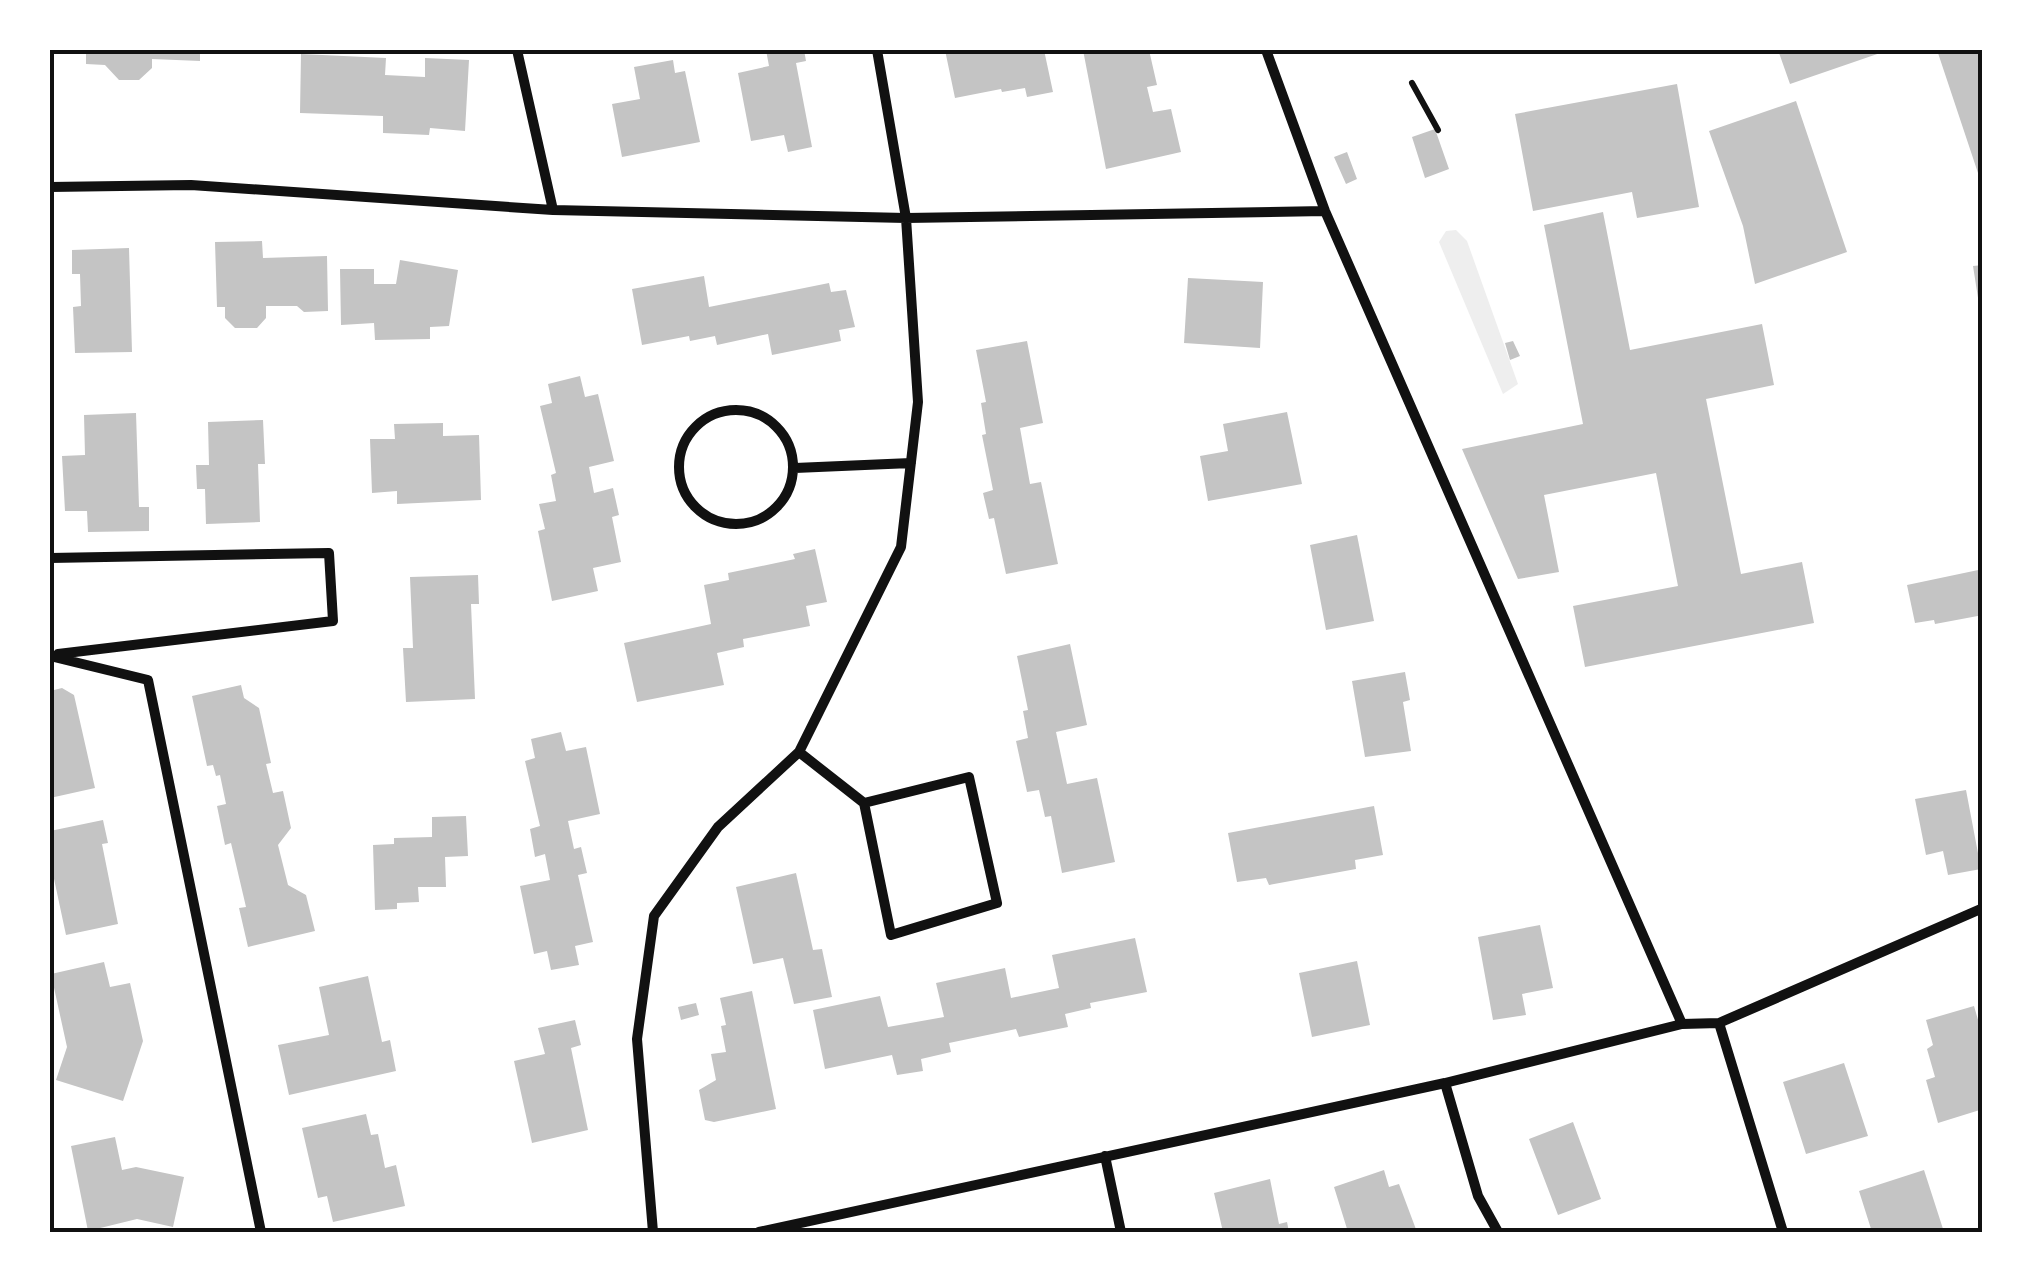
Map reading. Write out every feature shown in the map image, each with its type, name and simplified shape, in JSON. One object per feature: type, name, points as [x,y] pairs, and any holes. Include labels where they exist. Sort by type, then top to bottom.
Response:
[{"type":"street","points":[[517,50],[553,210]]},
{"type":"street","points":[[652,1232],[637,1039],[654,916],[718,827],[799,752],[901,546],[918,402],[906,218],[877,50]]},
{"type":"street","points":[[1266,50],[1325,211],[1682,1024]]},
{"type":"street","points":[[50,186],[191,186],[553,210],[906,218],[1325,211]]},
{"type":"street","points":[[729,409],[749,410],[768,418],[792,448],[795,468],[791,486],[769,515],[734,524],[716,521],[700,512],[680,482],[678,463],[683,444],[702,422],[729,409]]},
{"type":"street","points":[[795,468],[911,463]]},
{"type":"street","points":[[50,558],[329,553],[334,621],[50,656]]},
{"type":"street","points":[[50,656],[148,680],[261,1232]]},
{"type":"street","points":[[799,752],[864,803],[891,935],[997,904],[970,776],[864,803]]},
{"type":"street","points":[[759,1232],[1445,1082],[1682,1024],[1719,1023],[1983,908]]},
{"type":"street","points":[[1719,1023],[1783,1232]]},
{"type":"street","points":[[1445,1082],[1478,1196],[1498,1232]]},
{"type":"street","points":[[1105,1156],[1121,1232]]},
{"type":"path","points":[[1412,83],[1438,130]]},
{"type":"shaded area","points":[[1456,230],[1467,241],[1518,384],[1503,394],[1439,242],[1446,231]]},
{"type":"building","points":[[86,50],[200,50],[200,61],[152,59],[152,68],[139,80],[119,80],[105,65],[86,64]]},
{"type":"building","points":[[766,50],[804,50],[806,61],[796,63],[812,147],[788,152],[784,135],[751,141],[738,73],[769,66]]},
{"type":"building","points":[[945,50],[1044,50],[1053,92],[1027,97],[1025,88],[1002,92],[1001,89],[955,98]]},
{"type":"building","points":[[1083,50],[1149,50],[1157,85],[1147,87],[1153,112],[1171,109],[1181,152],[1106,169]]},
{"type":"building","points":[[1778,50],[1885,50],[1886,51],[1790,84]]},
{"type":"building","points":[[1937,50],[1983,50],[1983,185],[1982,185]]},
{"type":"building","points":[[301,54],[386,58],[385,75],[425,77],[425,58],[469,60],[465,131],[430,128],[429,135],[383,133],[383,116],[300,113]]},
{"type":"building","points":[[673,60],[675,73],[685,71],[700,142],[622,157],[612,104],[640,99],[634,67]]},
{"type":"building","points":[[1677,84],[1699,207],[1637,218],[1632,192],[1533,211],[1515,114]]},
{"type":"building","points":[[1796,101],[1847,252],[1755,284],[1743,226],[1709,131]]},
{"type":"building","points":[[1435,129],[1449,169],[1425,178],[1412,137]]},
{"type":"building","points":[[1347,152],[1357,179],[1346,184],[1334,157]]},
{"type":"building","points":[[1603,212],[1630,350],[1762,324],[1774,385],[1706,399],[1741,574],[1802,562],[1814,623],[1585,667],[1573,606],[1678,586],[1656,473],[1544,495],[1559,572],[1518,579],[1462,449],[1583,424],[1544,225]]},
{"type":"building","points":[[262,241],[263,258],[327,256],[328,311],[266,306],[266,318],[257,328],[235,328],[225,318],[225,307],[217,307],[215,242]]},
{"type":"building","points":[[129,248],[132,352],[75,353],[73,307],[81,306],[80,274],[72,274],[72,250]]},
{"type":"building","points":[[400,260],[458,270],[449,326],[430,327],[430,339],[375,340],[374,323],[341,325],[340,269],[374,269],[374,284],[396,284]]},
{"type":"building","points":[[1983,265],[1983,317],[1981,317],[1973,266]]},
{"type":"building","points":[[704,276],[709,307],[829,283],[831,292],[846,290],[855,327],[839,330],[841,341],[772,355],[768,334],[717,345],[715,336],[690,341],[689,336],[642,345],[632,289]]},
{"type":"building","points":[[1188,278],[1263,282],[1260,348],[1184,343]]},
{"type":"building","points":[[1027,341],[1043,423],[1020,428],[1030,484],[1041,482],[1058,564],[1006,574],[994,518],[989,519],[983,493],[993,490],[982,435],[986,434],[981,403],[986,402],[976,350]]},
{"type":"building","points":[[1513,341],[1520,356],[1510,360],[1505,343]]},
{"type":"building","points":[[580,376],[585,397],[598,394],[614,461],[589,467],[594,493],[613,488],[619,515],[612,517],[621,562],[593,568],[598,591],[552,601],[538,531],[545,529],[539,504],[556,501],[551,475],[556,473],[540,406],[552,403],[548,384]]},
{"type":"building","points":[[1287,412],[1302,484],[1208,501],[1200,456],[1228,451],[1223,424]]},
{"type":"building","points":[[136,413],[139,507],[149,507],[149,531],[88,532],[87,511],[65,511],[62,456],[85,455],[84,415]]},
{"type":"building","points":[[263,420],[265,464],[258,464],[260,522],[206,524],[205,489],[197,489],[196,465],[209,465],[208,422]]},
{"type":"building","points":[[443,423],[443,436],[479,435],[481,500],[397,504],[397,491],[372,493],[370,439],[395,439],[394,424]]},
{"type":"building","points":[[1357,535],[1374,621],[1326,630],[1310,545]]},
{"type":"building","points":[[815,549],[827,602],[806,606],[810,626],[743,639],[744,647],[717,653],[724,685],[637,702],[624,643],[711,624],[704,585],[729,580],[728,573],[795,559],[793,554]]},
{"type":"building","points":[[1983,569],[1983,615],[1935,624],[1934,620],[1915,623],[1907,585]]},
{"type":"building","points":[[478,575],[479,604],[471,604],[475,699],[406,702],[403,648],[413,648],[410,577]]},
{"type":"building","points":[[1070,644],[1087,725],[1056,732],[1067,784],[1097,778],[1115,862],[1062,873],[1051,816],[1045,817],[1039,790],[1027,792],[1016,741],[1028,738],[1023,711],[1028,710],[1017,656]]},
{"type":"building","points":[[1405,672],[1410,700],[1403,702],[1411,751],[1365,757],[1352,681]]},
{"type":"building","points":[[241,685],[244,698],[259,708],[273,793],[283,791],[291,828],[278,845],[288,885],[306,895],[315,931],[248,947],[239,908],[246,907],[231,843],[225,845],[217,806],[226,804],[220,775],[216,776],[213,765],[207,766],[192,696]]},
{"type":"building","points":[[62,688],[74,695],[95,788],[50,798],[50,691]]},
{"type":"building","points":[[561,732],[566,751],[586,747],[600,814],[568,821],[574,849],[581,847],[587,873],[578,875],[593,942],[575,946],[579,965],[551,970],[547,951],[534,954],[520,886],[550,880],[545,854],[535,857],[530,829],[540,826],[525,761],[535,758],[531,739]]},
{"type":"building","points":[[1966,790],[1981,869],[1948,875],[1943,851],[1926,855],[1915,799]]},
{"type":"building","points":[[1374,806],[1383,855],[1355,860],[1356,869],[1269,885],[1266,878],[1237,882],[1228,833]]},
{"type":"building","points":[[466,816],[468,856],[445,857],[446,887],[418,887],[419,902],[375,910],[373,845],[394,844],[394,838],[432,837],[432,817]]},
{"type":"building","points":[[103,820],[108,843],[102,844],[118,924],[66,935],[50,860],[50,831]]},
{"type":"building","points":[[796,873],[813,950],[822,949],[832,997],[794,1004],[783,958],[753,964],[736,887]]},
{"type":"building","points":[[1540,925],[1553,988],[1522,994],[1526,1015],[1493,1020],[1478,937]]},
{"type":"building","points":[[1135,938],[1147,992],[1090,1003],[1091,1008],[1065,1014],[1068,1027],[1019,1037],[1016,1029],[949,1043],[951,1052],[921,1059],[923,1071],[897,1075],[892,1055],[825,1069],[813,1010],[880,996],[888,1027],[944,1017],[936,983],[1005,968],[1011,998],[1059,988],[1052,955]]},
{"type":"building","points":[[1357,961],[1370,1025],[1312,1037],[1299,973]]},
{"type":"building","points":[[104,962],[110,987],[130,983],[143,1041],[123,1101],[56,1080],[67,1047],[51,974]]},
{"type":"building","points":[[368,976],[382,1042],[390,1040],[396,1071],[289,1095],[278,1045],[329,1035],[319,987]]},
{"type":"building","points":[[752,991],[776,1109],[714,1122],[705,1120],[699,1090],[716,1080],[711,1054],[726,1052],[720,998]]},
{"type":"building","points":[[696,1003],[699,1015],[681,1020],[678,1007]]},
{"type":"building","points":[[1974,1006],[1983,1037],[1983,1109],[1938,1123],[1926,1080],[1935,1077],[1927,1049],[1933,1045],[1926,1020]]},
{"type":"building","points":[[575,1020],[581,1045],[571,1048],[588,1130],[532,1143],[514,1061],[545,1054],[538,1028]]},
{"type":"building","points":[[1844,1063],[1868,1136],[1806,1154],[1783,1082]]},
{"type":"building","points":[[366,1114],[371,1135],[378,1134],[385,1168],[396,1165],[405,1206],[333,1222],[327,1196],[318,1198],[302,1128]]},
{"type":"building","points":[[1573,1122],[1601,1199],[1558,1215],[1529,1139]]},
{"type":"building","points":[[115,1137],[122,1170],[136,1167],[184,1177],[173,1227],[137,1219],[88,1231],[71,1146]]},
{"type":"building","points":[[1384,1170],[1389,1187],[1399,1184],[1417,1232],[1348,1232],[1334,1187]]},
{"type":"building","points":[[1924,1170],[1944,1232],[1872,1232],[1859,1191]]},
{"type":"building","points":[[1270,1179],[1279,1224],[1287,1222],[1289,1232],[1223,1232],[1214,1193]]}]
